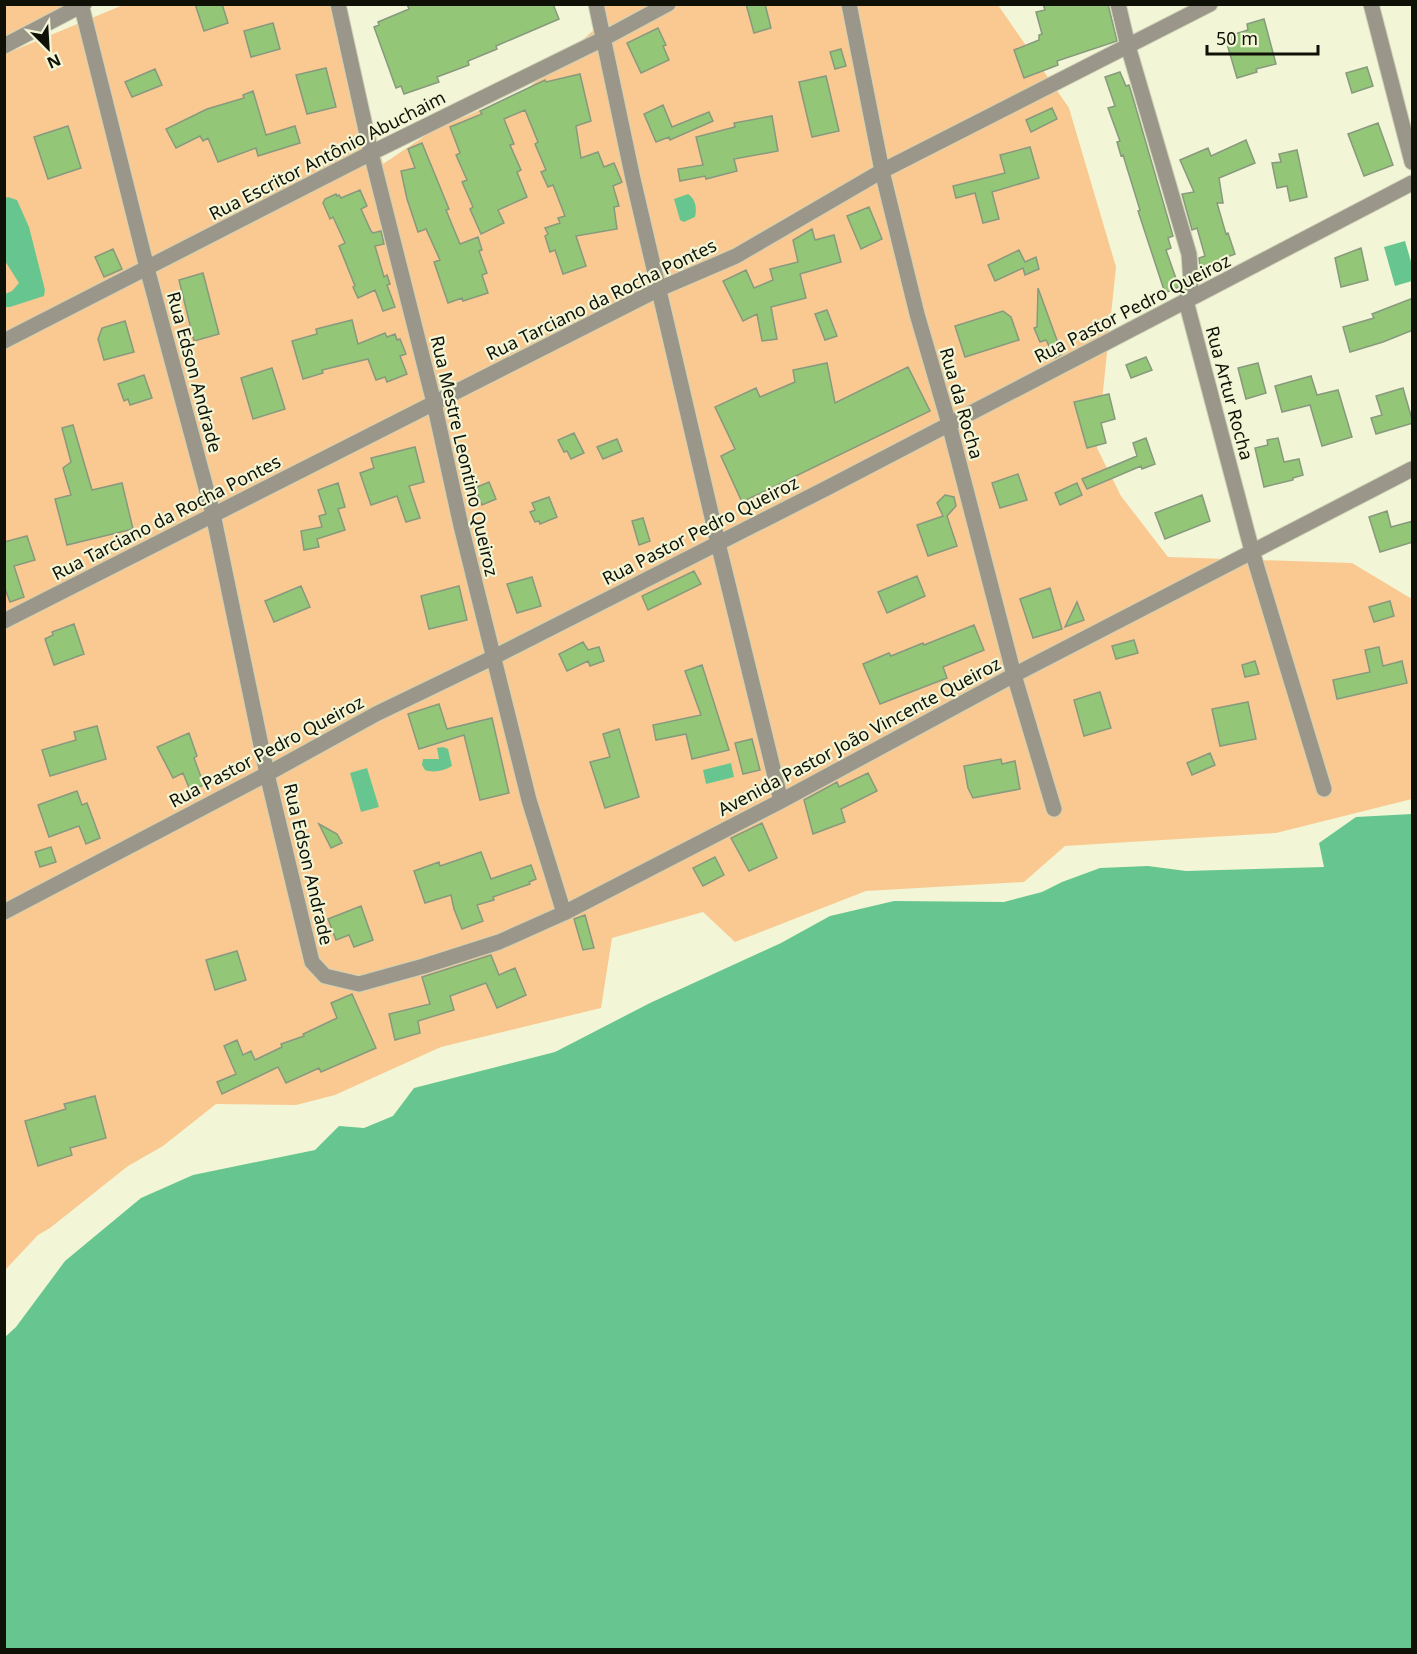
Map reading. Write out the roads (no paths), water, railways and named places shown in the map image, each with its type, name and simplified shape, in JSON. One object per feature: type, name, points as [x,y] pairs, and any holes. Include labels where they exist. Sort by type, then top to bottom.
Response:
[{"type":"street","name":"Rua Mestre Leontino Queiroz","points":[[338,4],[371,153],[434,403],[461,526],[529,800],[564,913]]},
{"type":"street","points":[[596,4],[659,289],[781,801]]},
{"type":"street","name":"Rua Escritor Antônio Abuchaim","points":[[4,341],[668,4]]},
{"type":"street","name":"Rua da Rocha","points":[[849,4],[882,171],[917,314],[949,424],[1014,675],[1054,809]]},
{"type":"street","name":"Rua Artur Rocha","points":[[1118,4],[1128,46],[1189,254],[1191,282],[1186,301],[1252,551],[1324,789]]},
{"type":"street","name":"Rua Tarciano da Rocha Pontes","points":[[4,621],[659,289],[736,255],[882,171],[1210,4]]},
{"type":"street","points":[[1371,4],[1413,162]]},
{"type":"street","points":[[4,46],[82,5]]},
{"type":"street","name":"Rua Edson Andrade","points":[[82,5],[147,268],[213,514],[267,774],[312,962]]},
{"type":"street","name":"Rua Pastor Pedro Queiroz","points":[[4,912],[376,714],[718,543],[1413,183]]},
{"type":"street","name":"Avenida Pastor João Vincente Queiroz","points":[[312,962],[325,976],[359,984],[499,942],[564,913],[781,801],[1014,675],[1413,469]]}]
